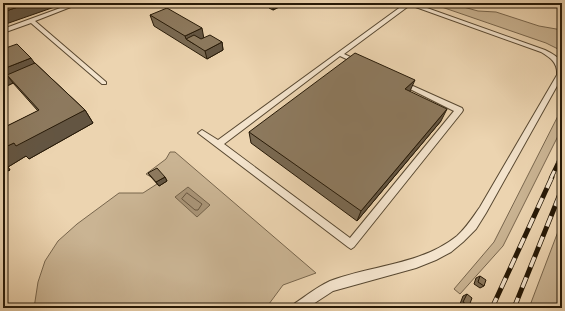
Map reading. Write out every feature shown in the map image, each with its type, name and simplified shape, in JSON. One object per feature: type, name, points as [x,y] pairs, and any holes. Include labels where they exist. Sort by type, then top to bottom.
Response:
[{"type":"lane","points":[[3,31],[78,3]]},
{"type":"lane","points":[[218,144],[409,3],[543,51],[554,57],[559,63],[561,69],[560,75],[483,210],[472,227],[460,240],[442,252],[423,260],[331,286],[312,297],[298,308]]},
{"type":"lane","points":[[31,20],[104,83]]},
{"type":"lane","points":[[340,54],[361,64]]},
{"type":"lane","points":[[202,134],[218,144],[350,244],[459,110],[396,81]]},
{"type":"shaded area","points":[[430,3],[449,3],[478,11],[496,12],[539,26],[562,30],[562,51],[546,43]]},
{"type":"shaded area","points":[[562,108],[562,128],[503,246],[460,294],[454,289],[494,242]]},
{"type":"shaded area","points":[[170,152],[175,152],[316,273],[283,285],[266,308],[34,308],[38,282],[45,261],[58,241],[77,224],[119,193],[143,193],[157,184],[159,186],[166,181],[159,172],[151,177],[146,174],[166,159]]},
{"type":"shaded area","points":[[562,221],[562,308],[529,308]]},
{"type":"water","points":[[188,187],[210,205],[197,217],[175,197]]},
{"type":"building","points":[[3,3],[30,3],[3,12]]},
{"type":"building","points":[[279,3],[273,6],[269,4]]},
{"type":"building","points":[[167,8],[202,28],[185,36],[150,15]]},
{"type":"building","points":[[194,35],[201,39],[210,35],[222,42],[205,51],[186,39]]},
{"type":"building","points":[[17,44],[31,58],[3,69],[3,49]]},
{"type":"building","points":[[355,53],[415,80],[405,89],[447,109],[361,211],[249,132]]},
{"type":"building","points":[[35,63],[85,110],[16,146],[14,143],[3,148],[3,128],[39,110],[7,75]]},
{"type":"building","points":[[157,168],[165,177],[156,182],[148,173]]},
{"type":"building","points":[[480,276],[486,280],[484,286],[478,282]]},
{"type":"building","points":[[467,294],[472,298],[469,306],[463,302]]},
{"type":"railway","points":[[551,178],[562,155]]},
{"type":"railway","points":[[492,308],[552,177]]},
{"type":"railway","points":[[514,308],[562,189]]}]
